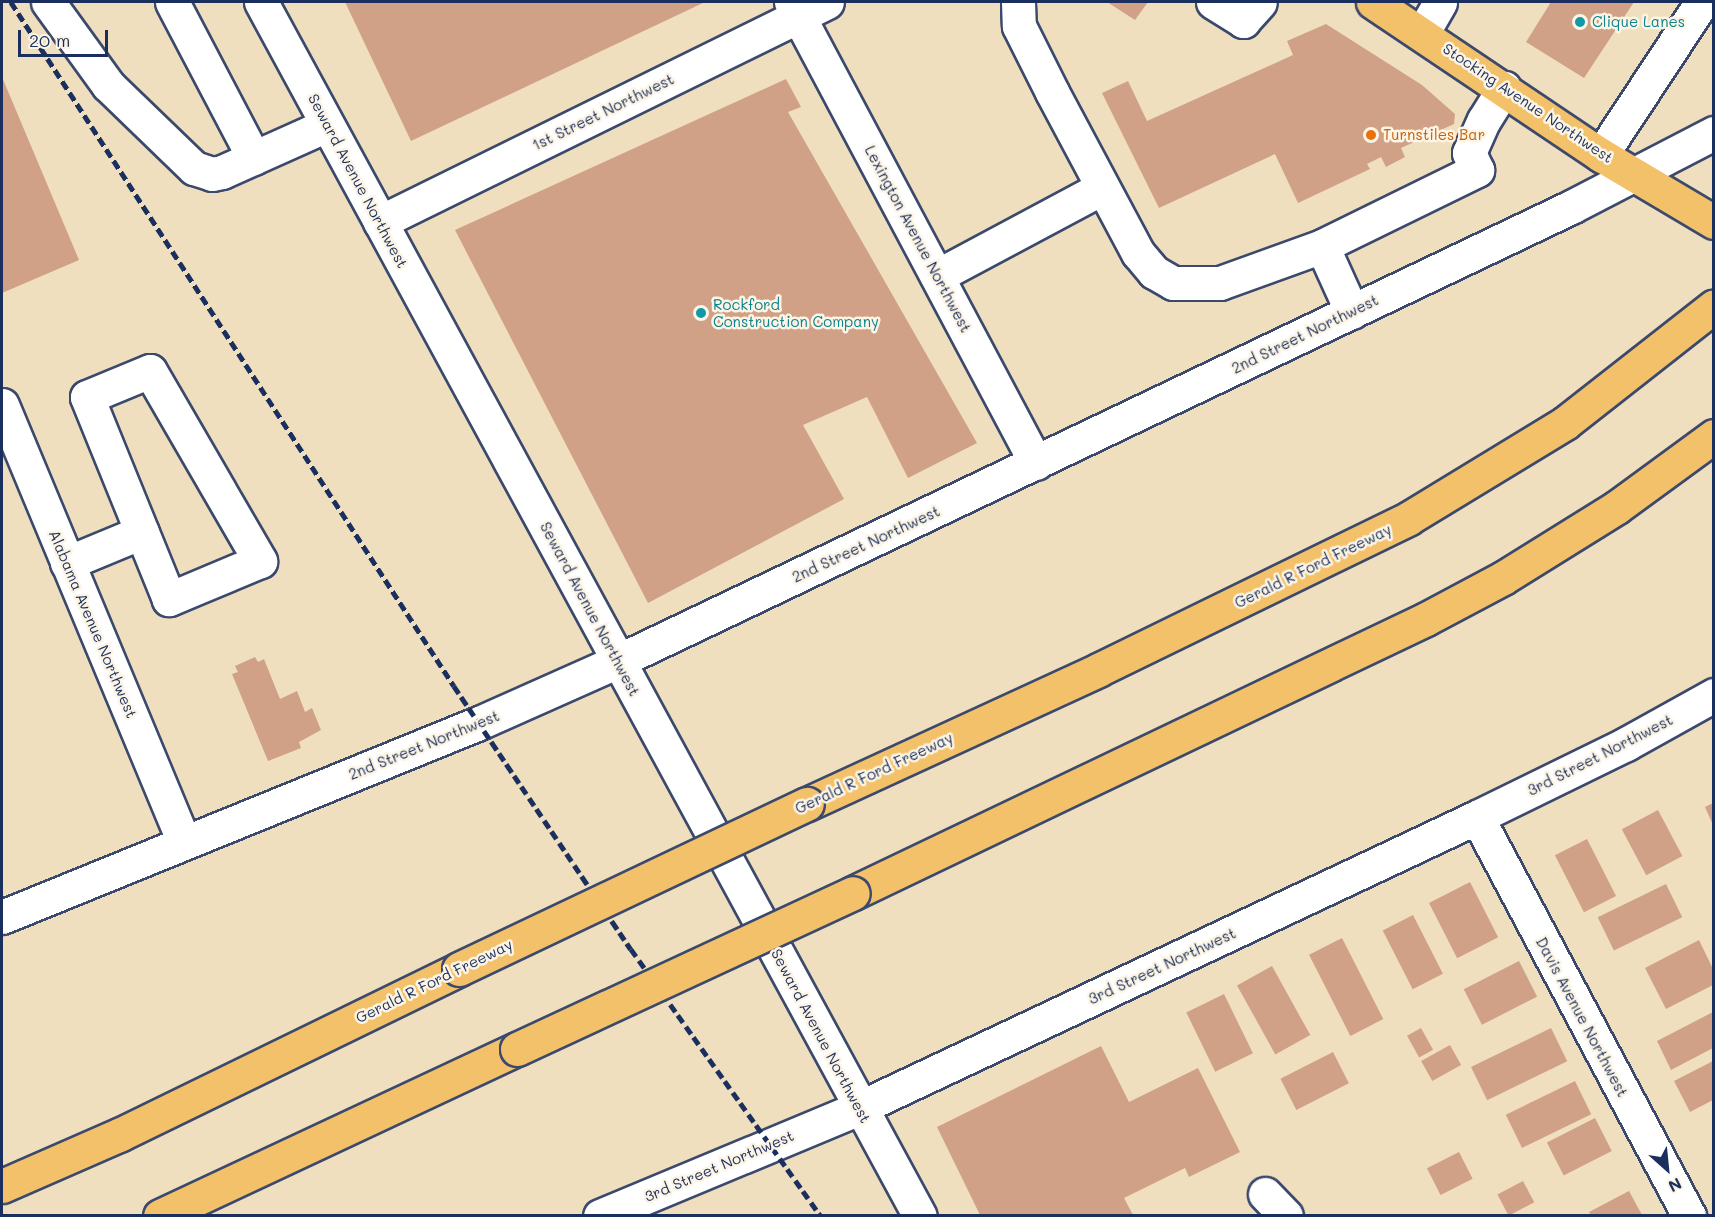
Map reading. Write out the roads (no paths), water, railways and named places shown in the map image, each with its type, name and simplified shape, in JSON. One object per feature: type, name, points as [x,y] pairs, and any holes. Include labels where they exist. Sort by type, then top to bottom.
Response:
[{"type":"main road","name":"Stocking Avenue Northwest","points":[[1373,2],[1423,32],[1601,155],[1638,175],[1713,222]]},
{"type":"main road","name":"Gerald R Ford Freeway","points":[[2,1186],[119,1135],[459,969],[1392,528],[1510,459],[1648,361],[1713,306]]},
{"type":"main road","points":[[160,1215],[853,893],[1426,619],[1503,578],[1617,507],[1713,436]]},
{"type":"street","points":[[48,2],[108,85],[194,168],[212,174],[327,125]]},
{"type":"street","points":[[172,2],[254,158]]},
{"type":"street","name":"Seward Avenue Northwest","points":[[261,2],[859,1108],[920,1215]]},
{"type":"street","points":[[1018,2],[1019,26],[1102,188],[1138,253],[1154,272],[1173,283],[1220,282],[1322,246],[1477,170],[1469,153],[1484,120],[1504,88]]},
{"type":"street","points":[[1214,2],[1243,21],[1260,2]]},
{"type":"street","points":[[1423,32],[1440,2]]},
{"type":"street","points":[[1601,155],[1702,2]]},
{"type":"street","name":"1st Street Northwest","points":[[380,222],[806,6]]},
{"type":"street","name":"Lexington Avenue Northwest","points":[[806,6],[937,276],[1036,464]]},
{"type":"street","name":"2nd Street Northwest","points":[[2,917],[618,661],[1036,464],[1638,175],[1713,133]]},
{"type":"street","points":[[937,276],[1102,188]]},
{"type":"street","points":[[1322,246],[1352,312]]},
{"type":"street","points":[[150,371],[260,561],[169,599],[142,532],[87,397],[150,371]]},
{"type":"street","name":"Alabama Avenue Northwest","points":[[2,405],[184,843]]},
{"type":"street","points":[[68,563],[142,532]]},
{"type":"street","name":"3rd Street Northwest","points":[[620,1212],[859,1108],[1477,817],[1626,744],[1713,695]]},
{"type":"street","name":"Davis Avenue Northwest","points":[[1477,817],[1689,1215]]},
{"type":"railway","points":[[11,2],[454,686],[631,949],[821,1216]]},
{"type":"place","name":"Clique Lanes","points":[[1580,22]]},
{"type":"place","name":"Turnstiles Bar","points":[[1371,135]]},
{"type":"place","name":"Rockford Construction Company","points":[[701,313]]}]
